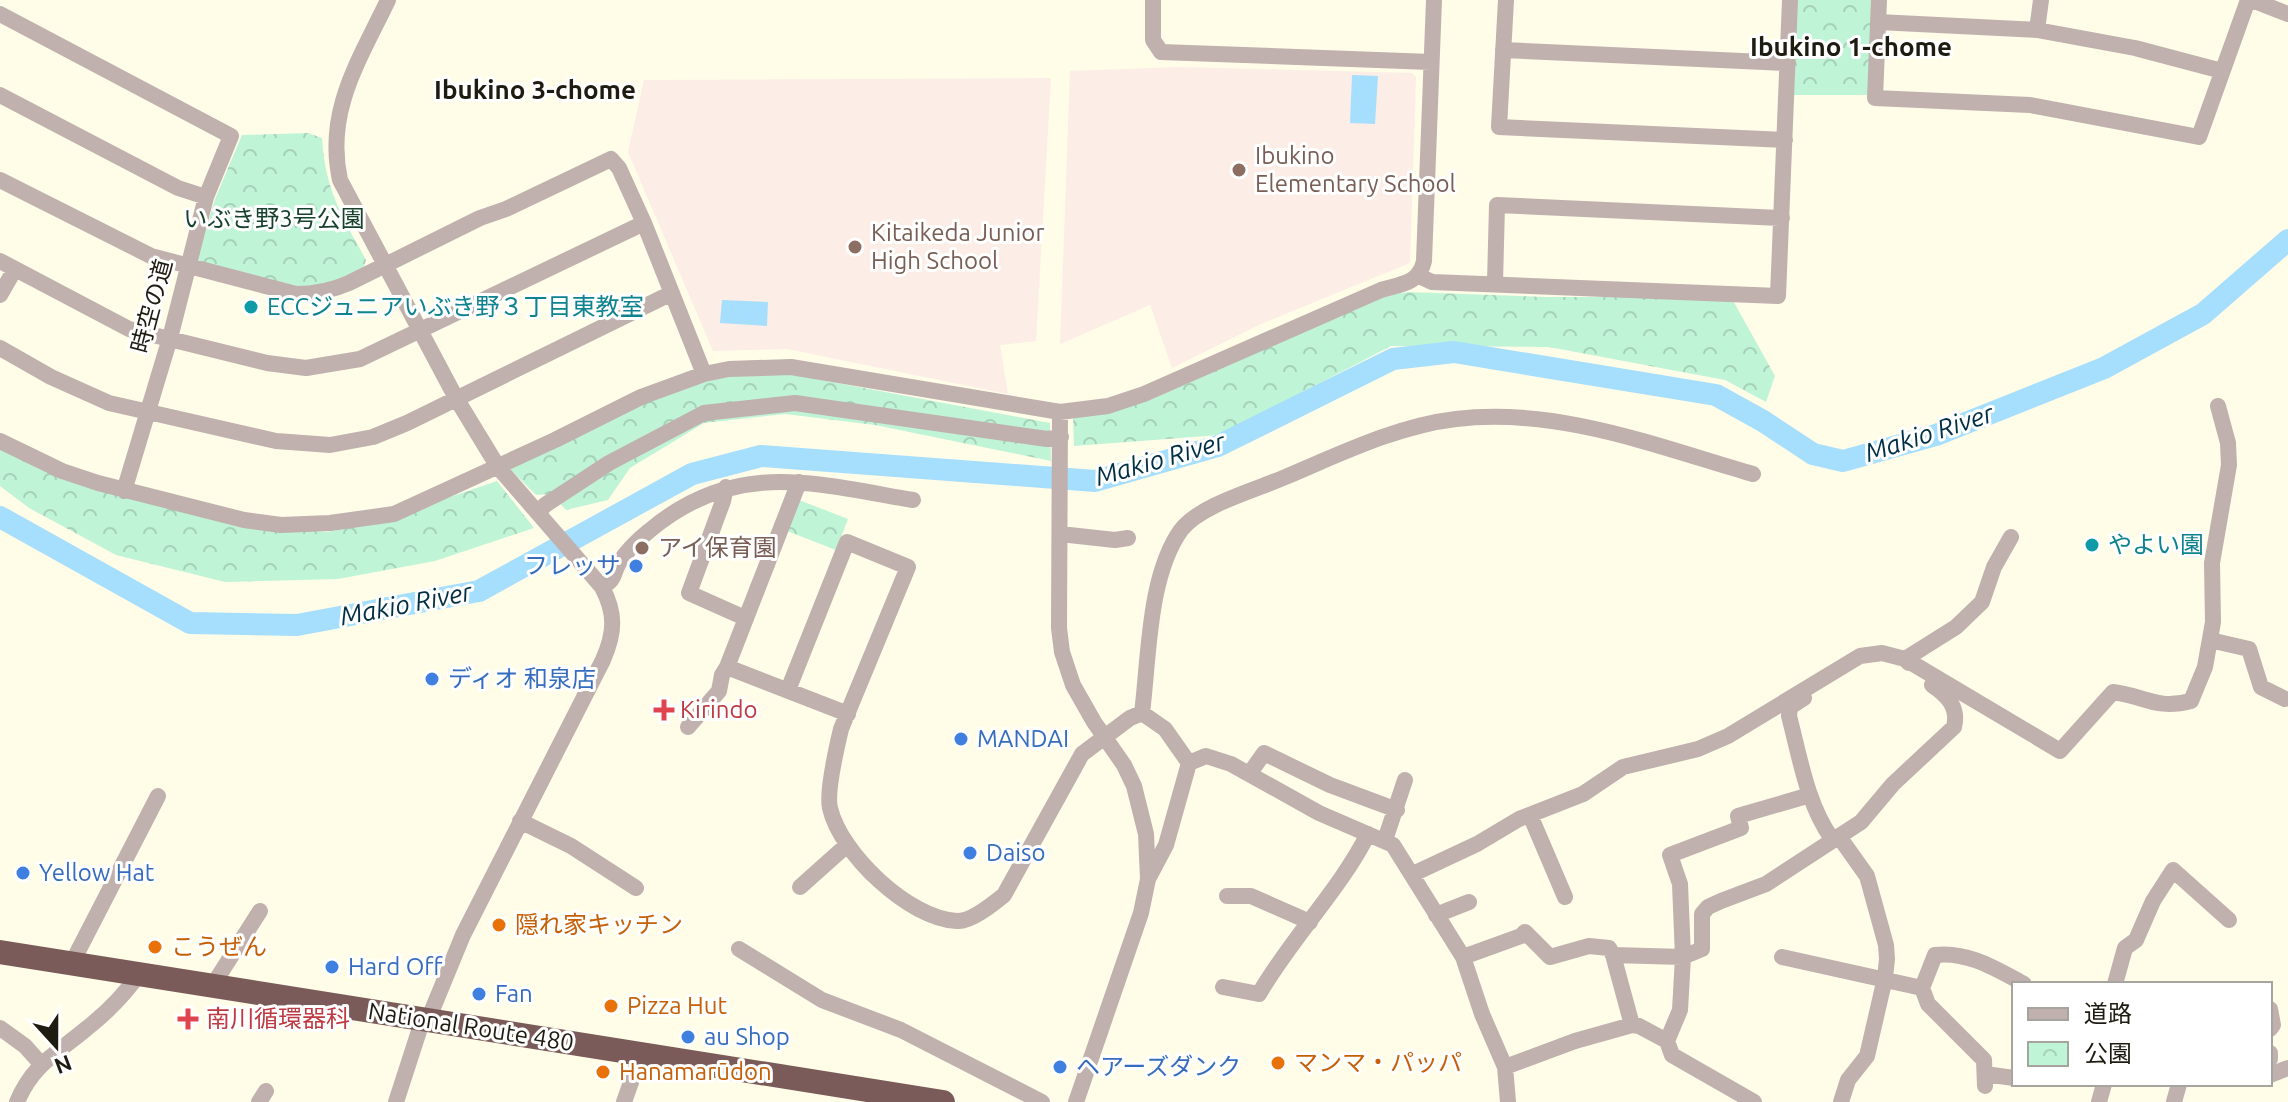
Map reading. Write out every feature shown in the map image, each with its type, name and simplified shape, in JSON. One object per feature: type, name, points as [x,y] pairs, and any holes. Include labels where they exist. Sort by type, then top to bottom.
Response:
[{"type":"highway","name":"National Route 480","points":[[0,952],[914,1100],[943,1102]]},
{"type":"street","points":[[0,11],[6,0]]},
{"type":"street","points":[[388,0],[351,79],[338,115],[335,138],[340,180],[456,398],[498,467],[599,583],[613,614],[614,624],[611,641],[463,935],[428,1020],[420,1028],[396,1102]]},
{"type":"street","points":[[1153,0],[1153,40],[1161,52],[1431,62]]},
{"type":"street","points":[[0,441],[62,471],[124,491],[244,520],[281,525],[330,523],[394,514],[641,397],[704,374],[755,367],[791,367],[1060,412],[1108,406],[1144,394],[1419,276],[1424,261],[1434,0]]},
{"type":"street","points":[[1506,0],[1499,127],[1785,140]]},
{"type":"street","points":[[1419,276],[1432,282],[1778,296],[1790,0]]},
{"type":"street","points":[[1879,0],[1875,98],[2030,105],[2199,137],[2250,0],[2288,14]]},
{"type":"street","points":[[2037,30],[2041,0]]},
{"type":"street","name":"時空の道","points":[[0,11],[231,136],[206,197],[170,338],[124,491]]},
{"type":"street","points":[[1878,22],[2037,30],[2135,48],[2222,71]]},
{"type":"street","points":[[1503,50],[1788,63]]},
{"type":"street","points":[[0,95],[178,188],[206,197]]},
{"type":"street","points":[[0,180],[151,256],[305,294],[329,292],[480,218],[506,209],[611,159],[619,168],[644,223],[704,374]]},
{"type":"street","points":[[1495,283],[1497,205],[1782,218]]},
{"type":"street","points":[[0,295],[8,265],[129,329],[267,363],[306,368],[360,359],[644,223]]},
{"type":"street","points":[[0,348],[51,377],[109,403],[276,441],[330,445],[373,437],[672,293]]},
{"type":"street","points":[[541,517],[545,505],[609,463],[704,413],[795,403],[1060,439]]},
{"type":"street","points":[[1413,874],[1530,815],[1583,794],[1623,767],[1698,749],[1728,736],[1860,656],[1882,653],[1905,659],[2060,751],[2113,692],[2150,703],[2175,705],[2191,701],[2205,667],[2213,622],[2212,563],[2229,465],[2228,443],[2218,406]]},
{"type":"street","points":[[1060,412],[1059,628],[1062,652],[1073,685],[1124,765],[1142,807],[1148,879]]},
{"type":"street","points":[[1142,713],[1157,594],[1169,553],[1183,528],[1210,508],[1346,451],[1400,432],[1453,419],[1507,416],[1568,421],[1753,474]]},
{"type":"street","points":[[599,583],[613,580],[619,563],[647,533],[680,508],[726,487],[799,482],[886,501],[913,500]]},
{"type":"street","points":[[697,722],[719,691],[722,675],[799,482]]},
{"type":"street","points":[[726,487],[689,593],[745,618]]},
{"type":"street","points":[[1060,529],[1121,543]]},
{"type":"street","points":[[1905,659],[1941,639],[1976,609],[2011,537]]},
{"type":"street","points":[[788,690],[847,542],[908,567],[837,745],[828,804],[835,825],[855,856],[903,899],[931,916],[960,922],[992,906],[1004,895],[1082,754],[1130,718],[1142,713]]},
{"type":"street","points":[[2210,640],[2249,649],[2261,687],[2285,699]]},
{"type":"street","points":[[1613,955],[1683,957],[1702,949],[1702,914],[1705,910],[1766,884],[1861,822],[1893,784],[1954,727],[1957,716],[1951,701],[1921,677],[1905,659]]},
{"type":"street","points":[[727,667],[848,714]]},
{"type":"street","points":[[1820,680],[1816,691],[1790,707],[1789,716],[1810,795],[1822,825],[1867,876],[1886,945],[1885,978],[1867,1056],[1848,1080],[1841,1102]]},
{"type":"street","points":[[1142,713],[1165,729],[1189,763]]},
{"type":"street","points":[[1250,773],[1264,753],[1330,785],[1397,810]]},
{"type":"street","points":[[1189,763],[1206,756],[1231,764],[1319,813],[1393,845],[1463,957],[1482,1014],[1505,1067],[1508,1102]]},
{"type":"street","points":[[1076,1102],[1141,913],[1148,879],[1166,845],[1189,763]]},
{"type":"street","points":[[1385,840],[1405,780]]},
{"type":"street","points":[[1667,1041],[1680,1010],[1683,957],[1680,884],[1670,855],[1741,828],[1738,816],[1810,795]]},
{"type":"street","points":[[74,964],[76,955],[109,904],[142,838],[158,796]]},
{"type":"street","points":[[1530,815],[1565,897]]},
{"type":"street","points":[[520,821],[571,846],[636,888]]},
{"type":"street","points":[[1223,987],[1259,994],[1355,861],[1368,834]]},
{"type":"street","points":[[800,887],[847,845]]},
{"type":"street","points":[[2116,982],[2125,948],[2136,940],[2153,901],[2173,870],[2229,920]]},
{"type":"street","points":[[1227,896],[1251,896],[1310,922]]},
{"type":"street","points":[[1436,915],[1469,902]]},
{"type":"street","points":[[1680,909],[1705,910]]},
{"type":"street","points":[[217,986],[218,977],[242,927],[260,911]]},
{"type":"street","points":[[1463,957],[1525,932],[1550,957],[1589,946],[1609,948],[1632,1025]]},
{"type":"street","points":[[739,949],[822,1000],[901,1030],[1042,1102]]},
{"type":"street","points":[[2012,1078],[1985,1080],[1984,1060],[1928,1004],[1922,988],[1935,955],[1951,953],[1978,960],[2020,982]]},
{"type":"street","points":[[1782,957],[1922,988]]},
{"type":"street","points":[[17,1102],[27,1079],[41,1064],[87,1029],[128,990],[139,974]]},
{"type":"street","points":[[1505,1067],[1575,1041],[1632,1025],[1667,1041],[1672,1055],[1754,1102]]},
{"type":"street","points":[[0,1028],[25,1046],[41,1064]]},
{"type":"street","points":[[624,1102],[641,1054]]},
{"type":"shaded area","name":"Ibukino Elementary School","points":[[1179,67],[1412,73],[1416,77],[1410,263],[1261,324],[1172,368],[1150,305],[1060,344],[1070,71]]},
{"type":"shaded area","name":"Kitaikeda Junior High School","points":[[1051,78],[1036,341],[1000,345],[1008,394],[787,349],[713,351],[628,152],[644,80]]},
{"type":"green space","points":[[1796,0],[1873,0],[1870,95],[1792,95]]},
{"type":"green space","name":"いぶき野3号公園","points":[[308,133],[322,138],[331,188],[366,260],[363,270],[309,290],[201,265],[197,259],[215,199],[242,135]]},
{"type":"green space","points":[[1408,292],[1547,297],[1731,297],[1775,376],[1766,402],[1725,380],[1549,347],[1391,346],[1220,435],[1074,446],[1073,418],[1380,296]]},
{"type":"green space","points":[[774,371],[1050,423],[1051,461],[875,425],[785,414],[704,423],[630,468],[608,500],[566,510],[551,494],[536,495],[510,469],[644,402],[708,380]]},
{"type":"green space","points":[[0,447],[263,527],[326,532],[371,524],[497,481],[534,528],[435,561],[338,579],[225,582],[116,555],[29,508],[0,486]]},
{"type":"green space","points":[[799,500],[848,519],[836,550],[787,531]]},
{"type":"water","points":[[1352,75],[1378,76],[1375,124],[1350,123]]},
{"type":"water","points":[[722,300],[768,302],[767,326],[720,323]]},
{"type":"waterway","name":"Makio River","points":[[0,517],[190,623],[297,625],[479,591],[692,474],[761,456],[1095,481],[1218,446],[1393,359],[1454,352],[1716,395],[1813,454],[1843,461],[1936,435],[2104,368],[2203,314],[2288,240]]},
{"type":"place","name":"Ibukino Elementary School","points":[[1239,170]]},
{"type":"place","name":"Kitaikeda Junior High School","points":[[855,247]]},
{"type":"place","name":"ECCジュニアいぶき野３丁目東教室","points":[[251,307]]},
{"type":"place","name":"やよい園","points":[[2092,545]]},
{"type":"place","name":"アイ保育園","points":[[642,548]]},
{"type":"place","name":"フレッサ","points":[[636,566]]},
{"type":"place","name":"ディオ 和泉店","points":[[432,679]]},
{"type":"place","name":"Kirindo","points":[[664,710]]},
{"type":"place","name":"MANDAI","points":[[961,739]]},
{"type":"place","name":"Daiso","points":[[970,853]]},
{"type":"place","name":"Yellow Hat","points":[[23,873]]},
{"type":"place","name":"隠れ家キッチン","points":[[499,925]]},
{"type":"place","name":"こうぜん","points":[[155,947]]},
{"type":"place","name":"Hard Off","points":[[332,967]]},
{"type":"place","name":"Fan","points":[[479,994]]},
{"type":"place","name":"Pizza Hut","points":[[611,1006]]},
{"type":"place","name":"南川循環器科","points":[[188,1019]]},
{"type":"place","name":"au Shop","points":[[688,1037]]},
{"type":"place","name":"マンマ・パッパ","points":[[1278,1063]]},
{"type":"place","name":"ヘアーズダンク","points":[[1060,1067]]},
{"type":"place","name":"Hanamarūdon","points":[[603,1072]]},
{"type":"district","name":"Ibukino 1-chome","points":[[1851,47]]},
{"type":"district","name":"Ibukino 3-chome","points":[[535,90]]}]
